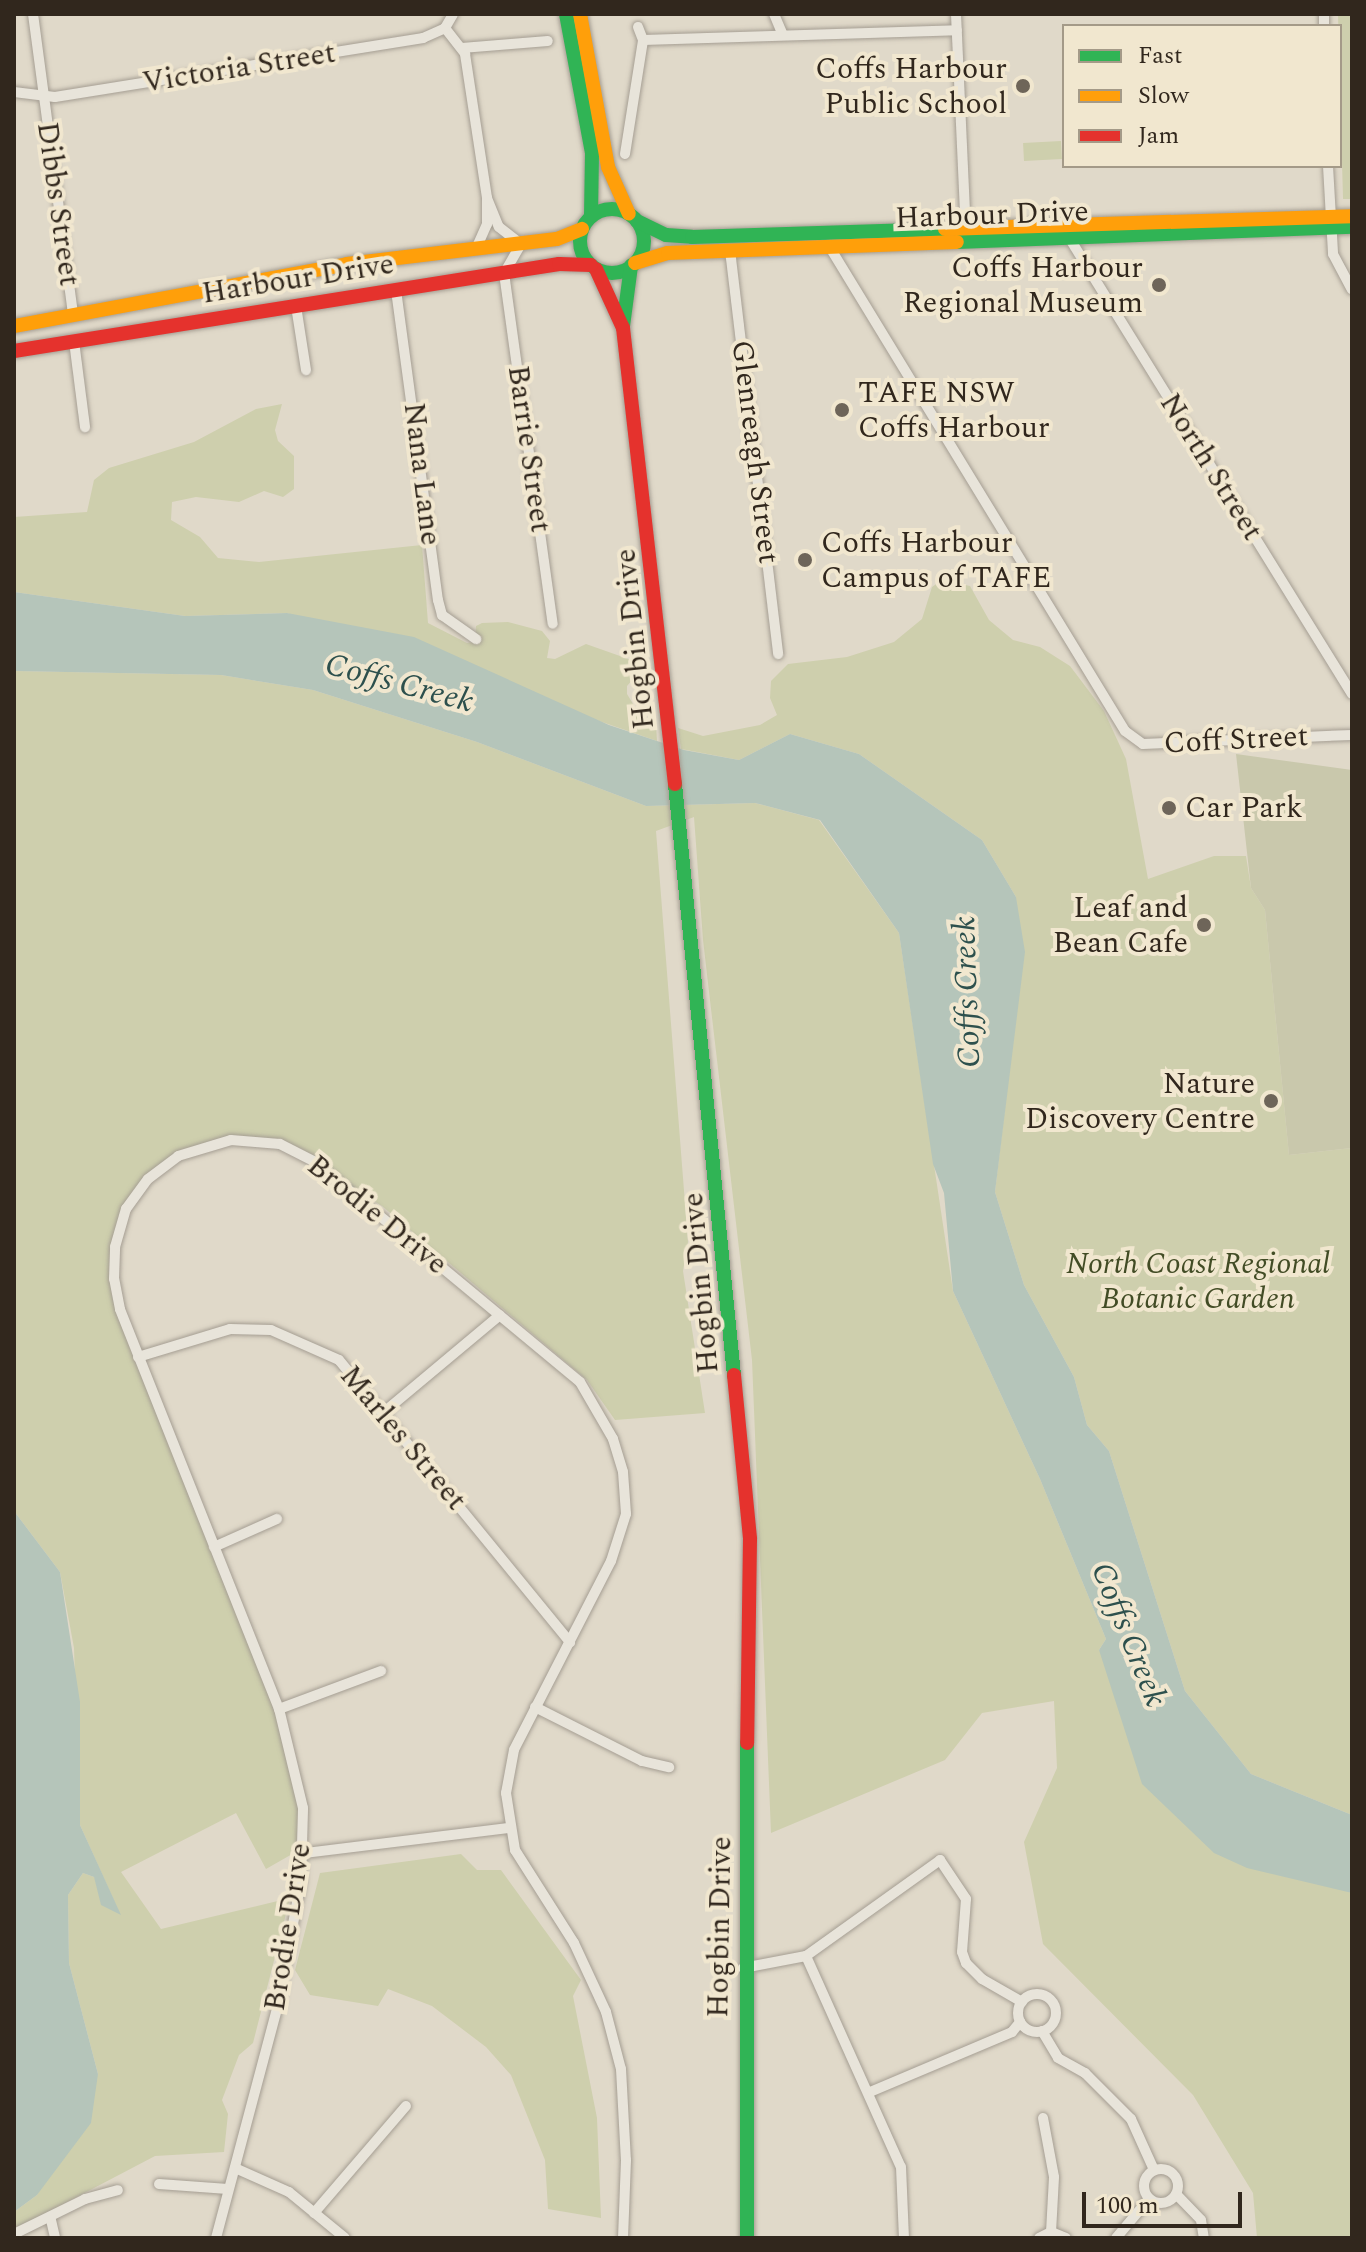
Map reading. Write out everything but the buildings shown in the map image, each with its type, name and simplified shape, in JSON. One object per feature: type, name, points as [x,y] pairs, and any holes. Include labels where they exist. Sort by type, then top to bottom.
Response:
[{"type":"main road","points":[[566,14],[592,153],[586,223],[580,249],[594,267],[614,273],[633,265],[644,238],[608,167],[580,14]]},
{"type":"main road","points":[[586,223],[610,209],[633,218]]},
{"type":"main road","name":"Harbour Drive","points":[[633,265],[668,253],[966,236],[1070,239],[1330,223],[1352,216]]},
{"type":"main road","name":"Harbour Drive","points":[[633,218],[666,235],[692,237],[966,236],[1330,223],[1352,227]]},
{"type":"main road","name":"Harbour Drive","points":[[14,326],[73,312],[347,264],[521,244],[586,223]]},
{"type":"main road","name":"Hogbin Drive","points":[[633,265],[623,328],[669,710],[750,1539],[743,1968],[747,2238]]},
{"type":"main road","name":"Harbour Drive","points":[[14,351],[504,273],[594,267]]},
{"type":"main road","name":"Hogbin Drive","points":[[594,267],[623,328]]},
{"type":"street","name":"Dibbs Street","points":[[33,14],[73,312]]},
{"type":"street","points":[[453,14],[445,28],[462,48],[487,198],[487,224],[476,249]]},
{"type":"street","points":[[774,14],[782,33]]},
{"type":"street","points":[[956,14],[966,236]]},
{"type":"street","points":[[625,154],[643,40],[638,27]]},
{"type":"street","name":"Victoria Street","points":[[14,92],[43,97],[423,38],[445,28]]},
{"type":"street","points":[[643,40],[782,33],[957,30]]},
{"type":"street","points":[[462,48],[548,41]]},
{"type":"street","points":[[1328,168],[1333,254],[1352,289]]},
{"type":"street","points":[[487,198],[499,227],[521,244],[504,273]]},
{"type":"street","name":"North Street","points":[[1070,239],[1352,694]]},
{"type":"street","name":"Coff Street","points":[[829,246],[1125,731],[1143,744],[1352,735]]},
{"type":"street","name":"Glenreagh Street","points":[[730,250],[778,654]]},
{"type":"street","name":"Barrie Street","points":[[504,273],[553,624]]},
{"type":"street","name":"Nana Lane","points":[[396,290],[438,600],[442,615],[476,639]]},
{"type":"street","points":[[296,306],[306,370]]},
{"type":"street","points":[[74,341],[85,427]]},
{"type":"street","name":"Brodie Drive","points":[[216,2238],[278,2005],[305,1853],[300,1784],[279,1709],[138,1357],[114,1279],[115,1247],[126,1209],[148,1179],[178,1156],[231,1140],[280,1144],[315,1162],[580,1382],[613,1439],[623,1472],[626,1514],[611,1561],[509,1763],[509,1828],[522,1864],[574,1943],[606,2012],[621,2069],[626,2160],[623,2238]]},
{"type":"street","points":[[384,1412],[500,1315]]},
{"type":"street","name":"Marles Street","points":[[138,1357],[193,1336],[230,1329],[271,1330],[339,1360],[570,1642]]},
{"type":"street","points":[[214,1547],[277,1519]]},
{"type":"street","points":[[279,1709],[381,1671]]},
{"type":"street","points":[[535,1707],[642,1761],[669,1767]]},
{"type":"street","points":[[305,1853],[509,1828]]},
{"type":"street","points":[[743,1968],[806,1956],[940,1860],[966,1899],[962,1952],[966,1963],[982,1979],[1022,2002]]},
{"type":"street","points":[[806,1956],[870,2092],[901,2167],[904,2238]]},
{"type":"street","points":[[1020,2022],[1030,2030],[1042,2031],[1054,2020],[1054,2005],[1041,1995],[1022,2002]]},
{"type":"street","points":[[870,2092],[1012,2032],[1020,2022],[1022,2002]]},
{"type":"street","points":[[1042,2031],[1058,2058],[1085,2073],[1131,2119],[1154,2170]]},
{"type":"street","points":[[314,2213],[406,2106]]},
{"type":"street","points":[[1043,2118],[1054,2177],[1051,2232]]},
{"type":"street","points":[[235,2168],[265,2178],[345,2238]]},
{"type":"street","points":[[1154,2170],[1173,2175],[1176,2194],[1201,2220],[1204,2238]]},
{"type":"street","points":[[1149,2199],[1144,2183],[1154,2170]]},
{"type":"street","points":[[159,2184],[228,2189]]},
{"type":"street","points":[[14,2234],[51,2220],[85,2199],[118,2190]]},
{"type":"street","points":[[1149,2199],[1164,2203],[1176,2194]]},
{"type":"street","points":[[1116,2238],[1149,2199]]},
{"type":"street","points":[[51,2220],[55,2238]]},
{"type":"street","points":[[1039,2238],[1051,2232],[1066,2238]]},
{"type":"green space","points":[[1338,14],[1352,14],[1352,199],[1343,199],[1342,24],[1338,24]]},
{"type":"green space","points":[[1061,141],[1062,159],[1024,161],[1023,143]]},
{"type":"green space","points":[[282,404],[275,430],[278,441],[294,456],[294,489],[283,497],[264,491],[239,502],[196,497],[172,502],[171,520],[200,537],[218,558],[259,562],[422,545],[428,623],[467,643],[475,642],[476,626],[508,622],[542,631],[550,641],[547,658],[555,659],[586,644],[637,662],[640,671],[627,686],[627,694],[638,712],[656,724],[657,741],[287,613],[185,616],[14,592],[14,517],[87,512],[94,480],[109,468],[194,442],[256,409]]},
{"type":"green space","name":"North Coast Regional Botanic Garden","points":[[942,580],[970,586],[989,620],[1013,640],[1040,647],[1070,666],[1104,711],[1126,759],[1148,879],[1214,856],[1246,856],[1251,888],[1265,910],[1289,1155],[1352,1148],[1352,1815],[1251,1774],[1185,1691],[1109,1451],[1087,1425],[1074,1377],[1024,1285],[995,1192],[1018,996],[1016,897],[982,840],[859,754],[790,734],[739,760],[681,749],[678,728],[703,736],[760,725],[777,715],[770,698],[771,681],[788,664],[847,657],[894,642],[922,619],[932,587]]},
{"type":"green space","points":[[14,671],[221,675],[313,690],[477,742],[646,806],[755,803],[819,820],[899,933],[953,1291],[1040,1479],[1106,1639],[1099,1650],[1319,1882],[1352,1893],[1352,2238],[1257,2238],[1253,2193],[1193,2095],[1043,1944],[1024,1842],[1057,1768],[1054,1701],[982,1713],[945,1760],[771,1833],[752,1360],[703,940],[694,817],[656,831],[688,1242],[683,1271],[705,1413],[615,1420],[587,1380],[382,1206],[280,1144],[208,1144],[148,1179],[126,1209],[115,1248],[120,1309],[279,1709],[303,1808],[294,1853],[266,1869],[236,1813],[121,1872],[161,1929],[290,1898],[253,2043],[239,2055],[222,2100],[228,2114],[224,2152],[155,2156],[14,2230],[14,2212],[37,2195],[98,2074],[69,1963],[68,1895],[83,1873],[94,1877],[120,1914],[80,1825],[74,1648],[60,1572],[14,1511]]},
{"type":"green space","points":[[1236,754],[1352,770],[1352,1148],[1289,1155],[1265,910],[1251,888]]},
{"type":"green space","points":[[461,1854],[477,1870],[501,1870],[581,1980],[573,1996],[597,2118],[601,2218],[548,2209],[545,2160],[511,2075],[486,2047],[432,2006],[388,1989],[378,2006],[310,1995],[295,1970],[320,1873]]},
{"type":"water","name":"Coffs Creek","points":[[14,592],[185,616],[287,613],[414,637],[609,725],[684,750],[739,760],[790,734],[859,754],[982,840],[1016,897],[1025,952],[995,1192],[1024,1285],[1074,1377],[1087,1425],[1109,1451],[1185,1691],[1251,1774],[1352,1815],[1352,1893],[1247,1868],[1214,1853],[1142,1784],[1099,1650],[1106,1639],[1040,1479],[953,1291],[944,1193],[933,1164],[899,933],[820,820],[755,803],[646,806],[477,742],[313,690],[221,675],[14,671]]},
{"type":"water","points":[[14,1511],[60,1572],[80,1702],[80,1825],[121,1915],[101,1905],[94,1877],[83,1873],[68,1895],[69,1963],[98,2074],[91,2123],[37,2195],[14,2212]]},
{"type":"traffic: fast","points":[[566,14],[592,153],[591,216]]},
{"type":"traffic: fast","points":[[612,209],[624,211],[635,218],[642,229],[644,241],[642,253],[635,264],[624,271],[612,273],[600,271],[589,264],[582,253],[580,241],[582,229],[589,218],[600,211],[612,209]]},
{"type":"traffic: fast","points":[[637,221],[666,235],[692,237],[945,229]]},
{"type":"traffic: fast","points":[[957,242],[1352,227]]},
{"type":"traffic: fast","points":[[623,326],[631,266]]},
{"type":"traffic: fast","points":[[675,784],[734,1375]]},
{"type":"traffic: fast","points":[[747,1743],[747,2238]]},
{"type":"traffic: slow","points":[[580,14],[608,167],[629,214]]},
{"type":"traffic: slow","points":[[945,229],[1352,216]]},
{"type":"traffic: slow","points":[[14,326],[347,264],[557,239],[582,229]]},
{"type":"traffic: slow","points":[[635,263],[668,253],[957,242]]},
{"type":"traffic: jam","points":[[14,351],[559,264],[591,265]]},
{"type":"traffic: jam","points":[[596,269],[623,328],[675,784]]},
{"type":"traffic: jam","points":[[734,1375],[750,1539],[747,1743]]},
{"type":"place","name":"Coffs Harbour Public School","points":[[1023,86]]},
{"type":"place","name":"Coffs Harbour Regional Museum","points":[[1159,285]]},
{"type":"place","name":"TAFE NSW Coffs Harbour","points":[[842,410]]},
{"type":"place","name":"Coffs Harbour Campus of TAFE","points":[[805,560]]},
{"type":"place","name":"Car Park","points":[[1169,808]]},
{"type":"place","name":"Leaf and Bean Cafe","points":[[1204,925]]},
{"type":"place","name":"Nature Discovery Centre","points":[[1271,1101]]}]
